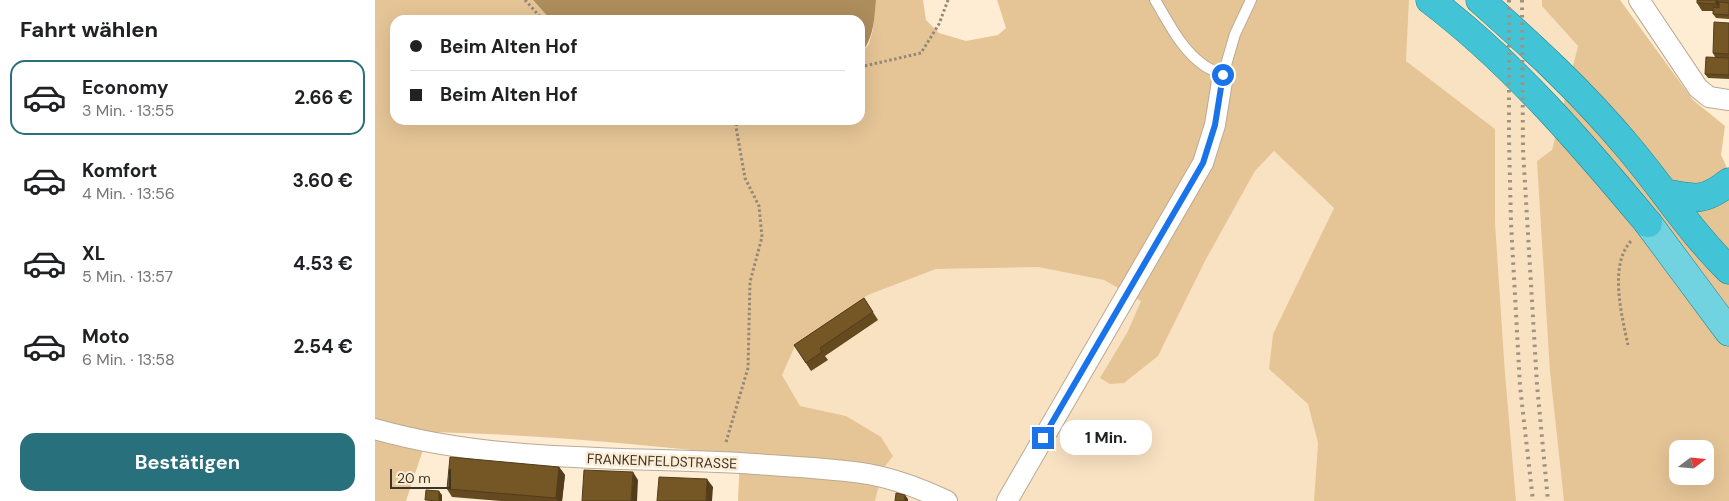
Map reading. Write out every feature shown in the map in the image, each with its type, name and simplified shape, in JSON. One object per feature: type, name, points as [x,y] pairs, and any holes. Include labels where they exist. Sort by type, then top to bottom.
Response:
[{"type":"highway","points":[[1430,0],[1516,75],[1597,162],[1648,223]]},
{"type":"highway","points":[[1479,0],[1585,98],[1628,147],[1702,240],[1729,270]]},
{"type":"highway","points":[[1665,193],[1686,197],[1702,197],[1722,188]]},
{"type":"highway","points":[[1702,240],[1702,220],[1708,205],[1722,188]]},
{"type":"main road","points":[[1648,223],[1716,294],[1729,304]]},
{"type":"main road","points":[[1648,223],[1729,332]]},
{"type":"street","points":[[1639,0],[1697,88],[1709,97],[1729,100]]},
{"type":"street","points":[[1007,501],[1203,163],[1215,125],[1223,75]]},
{"type":"street","name":"FRANKENFELDSTRASSE","points":[[375,429],[445,444],[516,454],[720,462],[869,474],[923,490],[947,501]]},
{"type":"lane","points":[[1155,0],[1176,36],[1190,53],[1204,66],[1223,75],[1235,34],[1251,0]]},
{"type":"path","points":[[525,0],[538,15]]},
{"type":"path","points":[[865,67],[921,53],[939,24],[948,0]]},
{"type":"path","points":[[720,462],[748,368],[750,282],[762,237],[759,206],[745,178],[736,125]]},
{"type":"path","points":[[1628,345],[1620,300],[1621,257],[1629,243],[1648,223]]},
{"type":"shaded area","points":[[375,0],[533,0],[546,15],[390,15],[390,125],[865,125],[865,49],[869,44],[873,29],[876,0],[923,0],[926,20],[939,33],[966,41],[998,35],[1006,28],[997,0],[1409,0],[1406,61],[1495,129],[1495,222],[1516,501],[1314,501],[1318,443],[1308,404],[1269,369],[1273,334],[1334,208],[1274,151],[1255,171],[1205,261],[1158,356],[1124,383],[1110,384],[1100,378],[1127,333],[1141,301],[1104,280],[1038,267],[936,269],[868,295],[795,346],[782,375],[800,406],[846,416],[881,437],[893,456],[883,469],[875,501],[738,501],[740,455],[585,440],[429,432],[406,501],[375,501]]},
{"type":"shaded area","points":[[533,0],[876,0],[874,22],[865,48],[865,15],[546,15]]},
{"type":"shaded area","points":[[1409,0],[1542,0],[1542,6],[1578,46],[1552,150],[1550,372],[1564,501],[1516,501],[1495,222],[1495,129],[1406,61]]},
{"type":"shaded area","points":[[1542,0],[1620,0],[1693,100],[1725,126],[1721,155],[1729,172],[1729,501],[1564,501],[1550,372],[1537,161],[1552,150],[1578,46],[1542,6]]},
{"type":"shaded area","points":[[1274,151],[1334,208],[1273,334],[1269,369],[1308,404],[1318,443],[1314,501],[875,501],[883,469],[846,416],[800,406],[782,375],[795,346],[868,295],[937,269],[1038,267],[1104,280],[1141,301],[1127,333],[1205,261],[1255,171]]},
{"type":"building","points":[[1697,0],[1716,0],[1716,4],[1697,3]]},
{"type":"building","points":[[1719,2],[1729,3],[1729,15],[1713,14],[1713,7],[1719,8]]},
{"type":"building","points":[[1714,22],[1729,23],[1729,54],[1713,53]]},
{"type":"building","points":[[1706,57],[1729,58],[1729,75],[1705,74]]},
{"type":"building","points":[[864,298],[873,312],[820,348],[822,352],[806,363],[794,345]]},
{"type":"building","points":[[450,457],[559,467],[556,498],[447,489]]},
{"type":"building","points":[[584,470],[633,472],[631,501],[582,501]]},
{"type":"building","points":[[659,477],[707,479],[706,501],[657,501]]},
{"type":"building","points":[[426,490],[439,491],[439,501],[425,500]]},
{"type":"building","points":[[896,493],[905,495],[904,501],[895,501]]},
{"type":"railway","points":[[1509,0],[1511,223],[1520,386],[1533,501]]},
{"type":"railway","points":[[1522,0],[1523,150],[1537,385],[1548,501]]},
{"type":"route","points":[[1043,438],[1203,163],[1215,125],[1223,75]]}]
